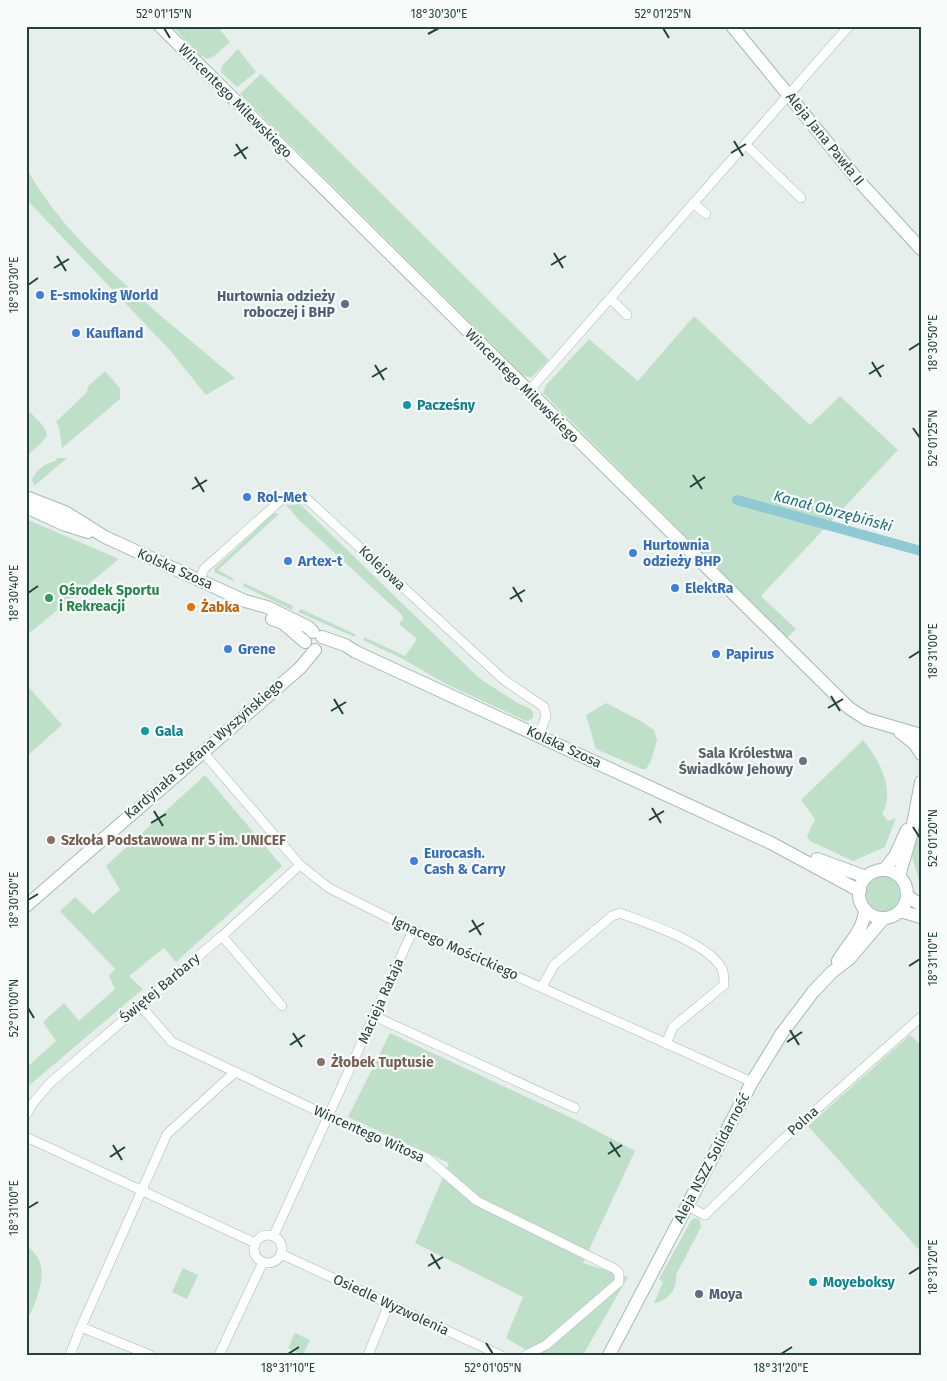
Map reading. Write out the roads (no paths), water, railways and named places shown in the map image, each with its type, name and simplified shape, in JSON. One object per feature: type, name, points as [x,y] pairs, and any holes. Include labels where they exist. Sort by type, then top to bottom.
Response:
[{"type":"street","name":"Wincentego Milewskiego","points":[[160,26],[849,708],[866,719],[895,729],[921,734]]},
{"type":"street","name":"Aleja Jana Pawła II","points":[[732,26],[858,180],[921,249]]},
{"type":"street","points":[[528,392],[849,26]]},
{"type":"street","points":[[745,144],[801,198]]},
{"type":"street","points":[[693,203],[706,214]]},
{"type":"street","points":[[610,298],[627,315]]},
{"type":"street","name":"Kolska Szosa","points":[[26,496],[65,512],[105,537]]},
{"type":"street","name":"Kolejowa","points":[[200,580],[204,569],[280,500],[293,497],[312,502],[504,680],[544,707],[546,716],[539,736]]},
{"type":"street","name":"Kolska Szosa","points":[[26,507],[63,524],[105,537],[245,601],[267,607],[308,627],[315,642],[356,652],[771,842],[866,878]]},
{"type":"street","name":"Kardynała Stefana Wyszyńskiego","points":[[26,906],[309,659],[315,642]]},
{"type":"street","name":"Wincentego Milewskiego","points":[[895,729],[916,744],[921,754]]},
{"type":"street","name":"Ignacego Mościckiego","points":[[202,751],[300,865],[329,888],[413,930],[752,1082]]},
{"type":"street","points":[[899,876],[911,835],[913,816],[921,782]]},
{"type":"street","points":[[884,870],[895,856],[913,816]]},
{"type":"street","name":"Kolska Szosa","points":[[771,842],[860,891]]},
{"type":"street","name":"Świętej Barbary","points":[[26,1115],[33,1103],[50,1083],[222,936],[300,865]]},
{"type":"street","points":[[884,870],[899,876],[906,885],[907,896],[900,910],[893,916],[884,918],[873,915],[865,909],[861,901],[860,891],[866,878],[877,871],[884,870]]},
{"type":"street","points":[[907,896],[921,904]]},
{"type":"street","name":"Aleja NSZZ Solidarność","points":[[609,1355],[752,1082],[793,1017],[832,972],[857,934],[864,921],[865,909]]},
{"type":"street","points":[[900,910],[921,917]]},
{"type":"street","points":[[542,987],[554,965],[612,916],[620,913],[662,929],[703,950],[722,970],[724,985],[673,1027],[666,1044]]},
{"type":"street","name":"Aleja NSZZ Solidarność","points":[[832,972],[849,959],[884,918]]},
{"type":"street","name":"Macieja Rataja","points":[[274,1235],[413,930]]},
{"type":"street","points":[[222,936],[282,1006]]},
{"type":"street","name":"Wincentego Witosa","points":[[140,1005],[172,1042],[328,1116],[427,1158],[477,1201],[615,1269],[619,1273],[619,1282],[546,1346],[526,1355]]},
{"type":"street","points":[[374,1016],[575,1108]]},
{"type":"street","name":"Polna","points":[[687,1206],[705,1215],[781,1141],[921,1017]]},
{"type":"street","points":[[70,1355],[167,1134],[235,1072]]},
{"type":"street","points":[[26,1138],[255,1243]]},
{"type":"street","points":[[274,1235],[281,1243],[281,1254],[274,1262],[262,1262],[255,1254],[255,1243],[262,1236],[274,1235]]},
{"type":"street","name":"Osiedle Wyzwolenia","points":[[281,1254],[500,1355]]},
{"type":"street","points":[[220,1355],[262,1262]]},
{"type":"street","points":[[368,1355],[389,1304]]},
{"type":"street","points":[[81,1327],[150,1355]]},
{"type":"waterway","name":"Kanał Obrzębiński","points":[[737,500],[921,551]]},
{"type":"place","name":"E-smoking World","points":[[40,295]]},
{"type":"place","name":"Hurtownia odzieży roboczej i BHP","points":[[345,304]]},
{"type":"place","name":"Kaufland","points":[[76,333]]},
{"type":"place","name":"Pacześny","points":[[407,405]]},
{"type":"place","name":"Rol-Met","points":[[247,497]]},
{"type":"place","name":"Hurtownia odzieży BHP","points":[[633,553]]},
{"type":"place","name":"Artex-t","points":[[288,561]]},
{"type":"place","name":"ElektRa","points":[[675,588]]},
{"type":"place","name":"Ośrodek Sportu i Rekreacji","points":[[49,598]]},
{"type":"place","name":"Żabka","points":[[191,607]]},
{"type":"place","name":"Grene","points":[[228,649]]},
{"type":"place","name":"Papirus","points":[[716,654]]},
{"type":"place","name":"Gala","points":[[145,731]]},
{"type":"place","name":"Sala Królestwa Świadków Jehowy","points":[[803,761]]},
{"type":"place","name":"Szkoła Podstawowa nr 5 im. UNICEF","points":[[51,840]]},
{"type":"place","name":"Eurocash. Cash & Carry","points":[[414,861]]},
{"type":"place","name":"Żłobek Tuptusie","points":[[321,1062]]},
{"type":"place","name":"Moyeboksy","points":[[813,1282]]},
{"type":"place","name":"Moya","points":[[699,1294]]}]
